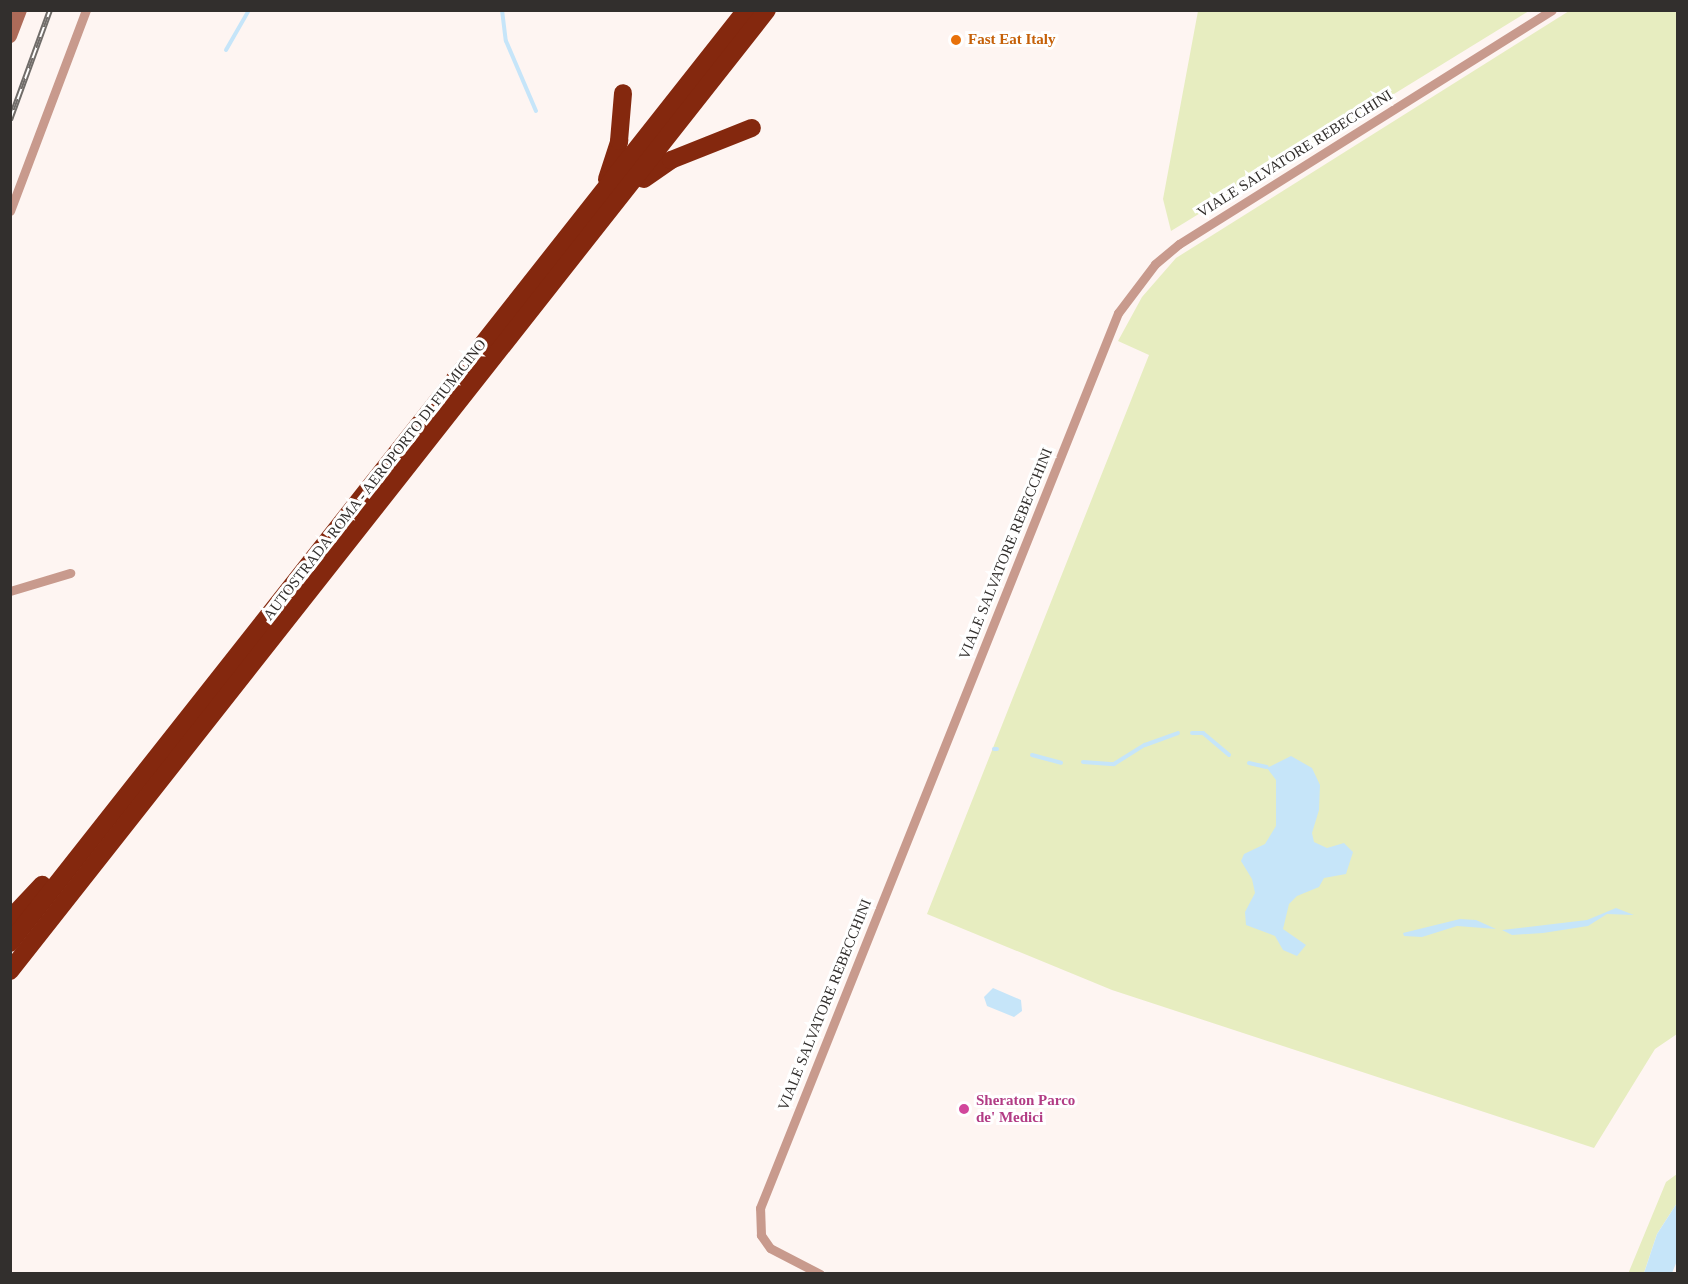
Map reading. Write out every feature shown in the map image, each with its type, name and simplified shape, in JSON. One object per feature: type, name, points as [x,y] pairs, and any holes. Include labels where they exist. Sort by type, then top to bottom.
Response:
[{"type":"highway","name":"AUTOSTRADA ROMA - AEROPORTO DI FIUMICINO","points":[[10,943],[746,10]]},
{"type":"highway","name":"AUTOSTRADA ROMA - AEROPORTO DI FIUMICINO","points":[[10,971],[767,10]]},
{"type":"highway","points":[[604,190],[619,141],[623,93]]},
{"type":"highway","points":[[609,211],[662,165],[752,128]]},
{"type":"highway","points":[[10,918],[132,790]]},
{"type":"main road","points":[[10,36],[20,10]]},
{"type":"street","points":[[10,211],[86,10]]},
{"type":"street","name":"VIALE SALVATORE REBECCHINI","points":[[820,1274],[770,1248],[761,1234],[760,1208],[1118,313],[1155,264],[1179,244],[1552,10]]},
{"type":"street","points":[[10,591],[70,573]]},
{"type":"green space","points":[[1198,10],[1529,11],[1171,231],[1163,199]]},
{"type":"green space","points":[[1569,11],[1677,11],[1677,1034],[1655,1049],[1594,1148],[1112,990],[927,914],[1149,355],[1118,341],[1142,297],[1176,258]]},
{"type":"green space","points":[[1677,1174],[1677,1203],[1657,1234],[1644,1273],[1628,1274],[1666,1182]]},
{"type":"water","points":[[1291,756],[1312,768],[1320,785],[1319,810],[1312,833],[1314,842],[1327,848],[1344,843],[1353,852],[1346,874],[1324,878],[1319,887],[1297,896],[1289,904],[1283,929],[1306,945],[1297,956],[1283,950],[1275,936],[1246,925],[1245,912],[1255,893],[1252,879],[1241,861],[1244,854],[1265,844],[1276,826],[1276,780],[1267,768]]},
{"type":"water","points":[[1616,908],[1634,915],[1607,914],[1588,926],[1543,933],[1512,935],[1502,930],[1587,920]]},
{"type":"water","points":[[1460,919],[1476,920],[1496,929],[1457,926],[1422,937],[1404,936],[1403,933]]},
{"type":"water","points":[[993,988],[1021,1000],[1022,1011],[1014,1017],[987,1006],[984,997]]},
{"type":"water","points":[[1677,1203],[1677,1261],[1672,1273],[1644,1273],[1657,1234]]},
{"type":"waterway","points":[[226,50],[249,10]]},
{"type":"waterway","points":[[502,10],[506,41],[536,111]]},
{"type":"waterway","points":[[1083,762],[1114,764],[1145,745],[1178,733]]},
{"type":"waterway","points":[[1192,733],[1203,733],[1229,755]]},
{"type":"waterway","points":[[1032,755],[1061,763]]},
{"type":"waterway","points":[[1249,763],[1267,767]]},
{"type":"railway","points":[[10,120],[50,10]]},
{"type":"place","name":"Fast Eat Italy","points":[[956,40]]},
{"type":"place","name":"Sheraton Parco de' Medici","points":[[964,1109]]}]
